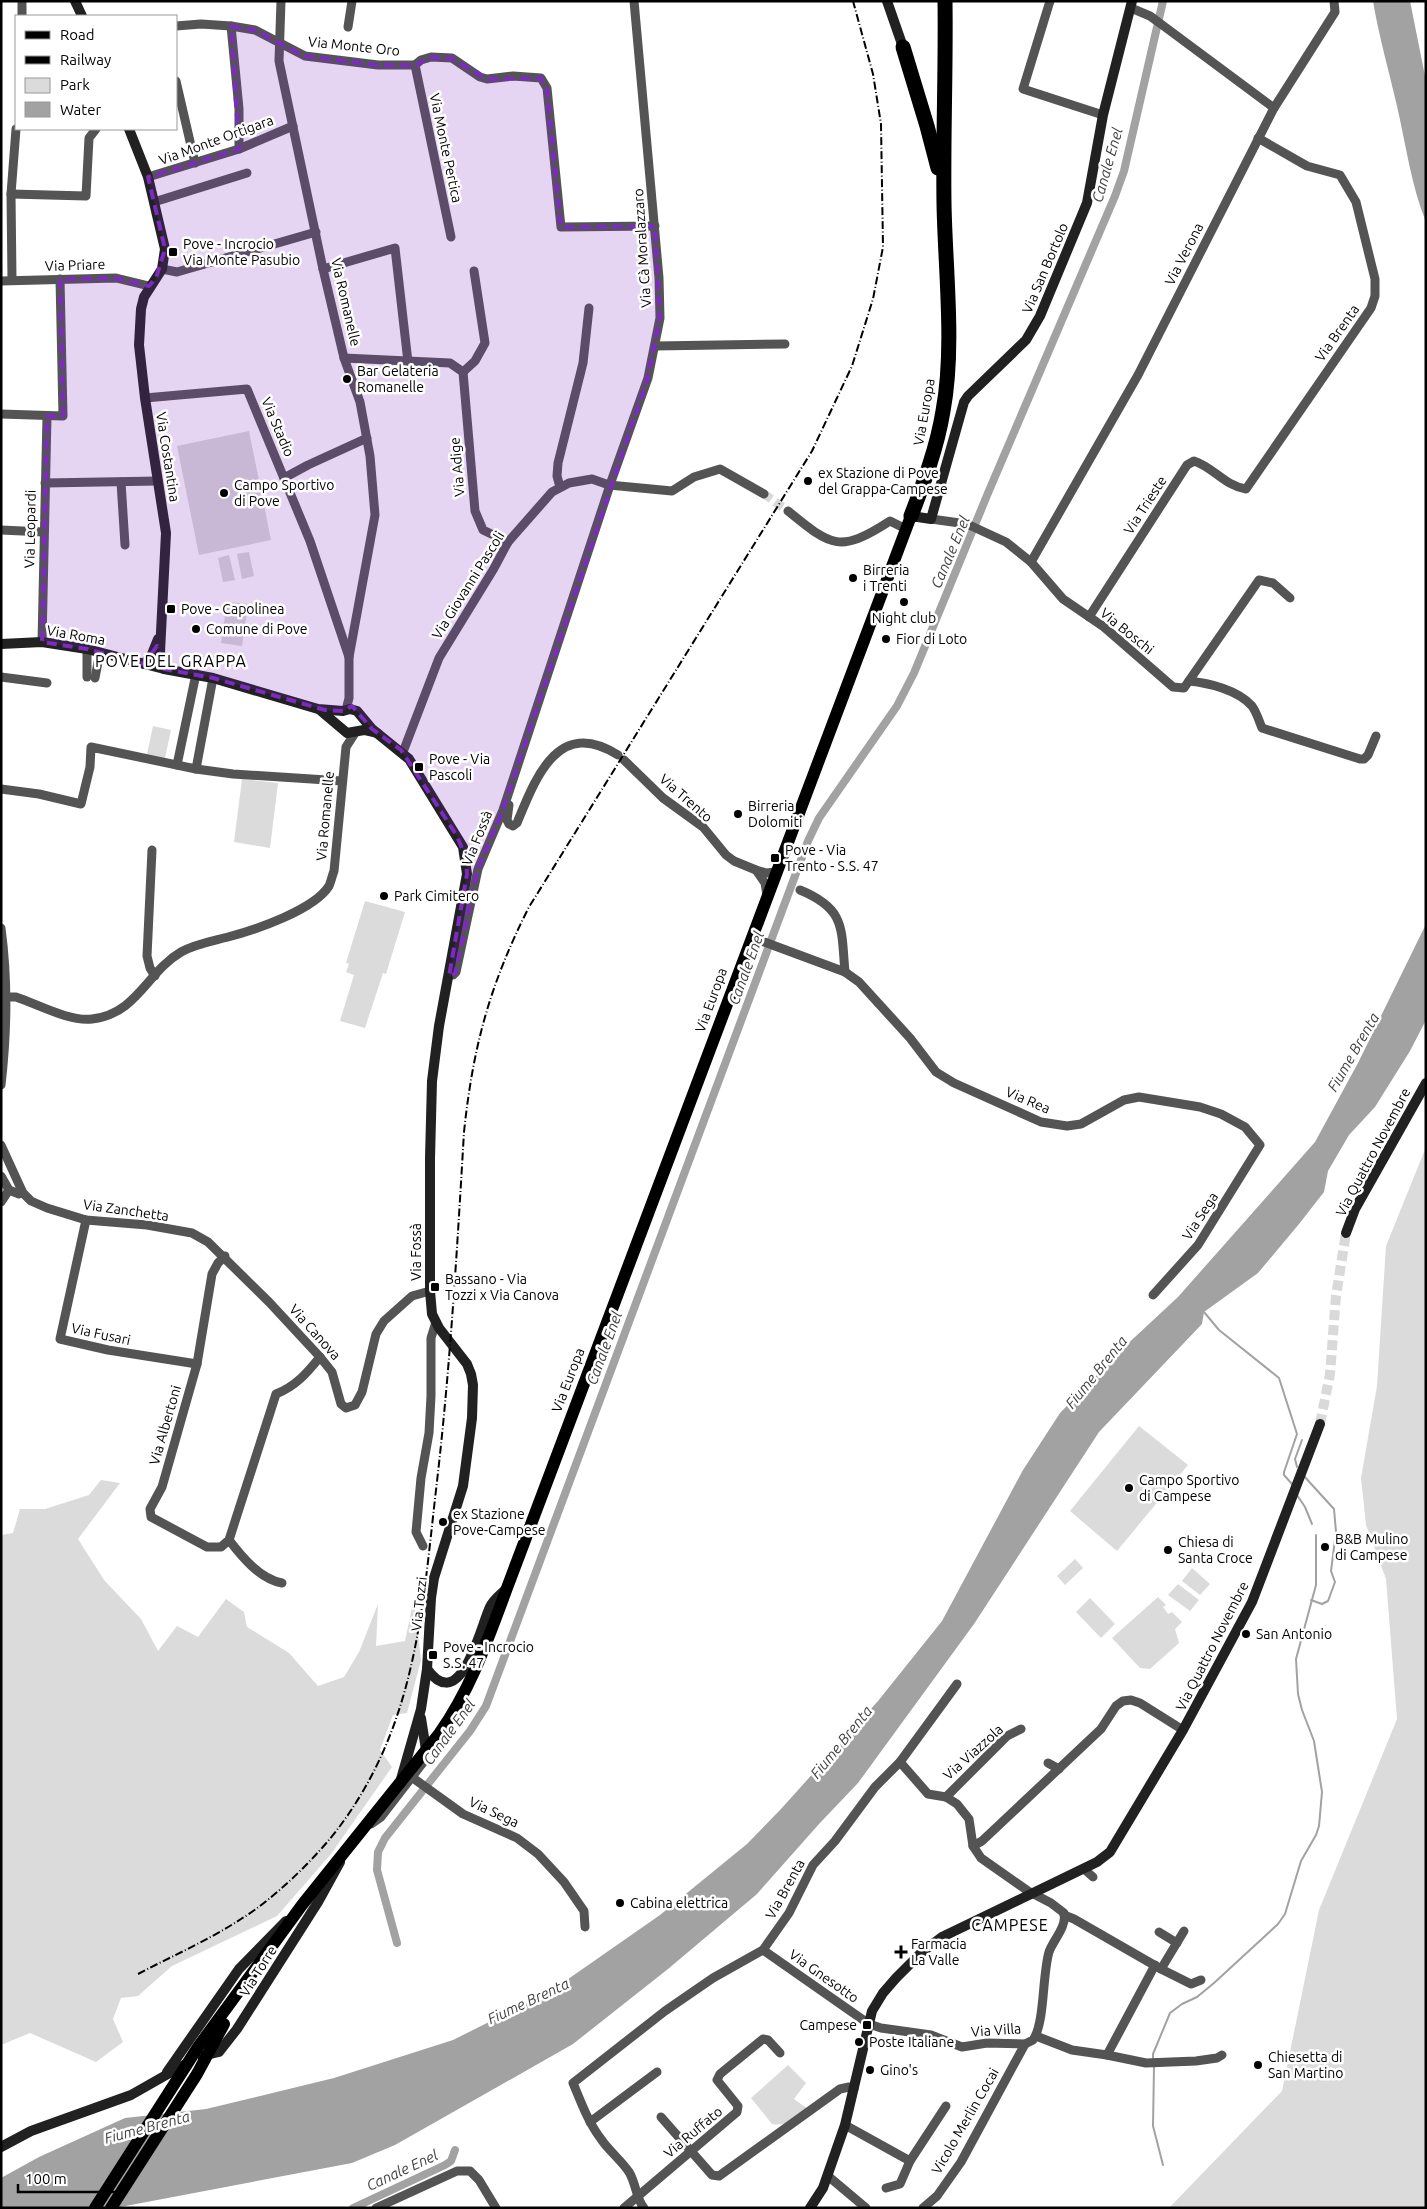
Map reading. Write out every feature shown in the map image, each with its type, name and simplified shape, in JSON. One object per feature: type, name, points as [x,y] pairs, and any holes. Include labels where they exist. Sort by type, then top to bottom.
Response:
[{"type":"highway","points":[[939,1],[939,91],[944,132]]},
{"type":"highway","points":[[944,202],[945,1]]},
{"type":"highway","points":[[903,47],[934,152],[944,202]]},
{"type":"highway","name":"Via Europa","points":[[908,523],[935,449],[946,393],[948,339],[944,202]]},
{"type":"main road","name":"Via Europa","points":[[204,2047],[247,1982],[302,1905],[447,1723],[476,1670],[755,938],[767,895],[908,523]]},
{"type":"main road","points":[[95,2208],[204,2047]]},
{"type":"main road","points":[[111,2208],[197,2074],[204,2047]]},
{"type":"street","points":[[22,1],[22,15]]},
{"type":"street","points":[[75,1],[82,15]]},
{"type":"street","name":"Via Romanelle","points":[[281,1],[279,62],[344,358],[360,402],[367,438],[375,515],[363,590],[349,657],[349,698],[352,712]]},
{"type":"street","points":[[348,27],[352,1]]},
{"type":"street","name":"Via Cà Moralazzaro","points":[[610,485],[648,378],[660,318],[655,226],[634,1]]},
{"type":"street","points":[[887,1],[903,47]]},
{"type":"street","points":[[1050,1],[1023,88],[1103,115]]},
{"type":"street","name":"Via Verona","points":[[1031,562],[1138,375],[1274,108],[1335,12],[1334,1]]},
{"type":"street","points":[[1132,5],[1150,16],[1274,108]]},
{"type":"street","name":"Via San Bortolo","points":[[931,519],[964,402],[1026,340],[1040,316],[1087,203],[1103,115],[1132,5]]},
{"type":"street","name":"Via Monte Oro","points":[[178,26],[201,24],[255,30],[305,56],[378,65],[415,65],[421,60],[431,57],[452,58],[480,78],[513,76],[541,78],[547,88],[560,227],[655,226]]},
{"type":"street","points":[[232,26],[239,109],[239,149]]},
{"type":"street","name":"Via Monte Pertica","points":[[415,65],[451,237]]},
{"type":"street","points":[[178,90],[195,163]]},
{"type":"street","name":"Via Monte Ortigara","points":[[148,177],[239,149],[293,126]]},
{"type":"street","points":[[12,280],[12,194],[16,130]]},
{"type":"street","points":[[12,194],[86,196],[89,138],[95,130]]},
{"type":"street","points":[[129,130],[148,177],[154,202],[165,249],[162,269],[177,272],[316,232]]},
{"type":"street","name":"Via Brenta","points":[[1246,489],[1371,308],[1375,296],[1375,279],[1356,202],[1340,175],[1307,166],[1258,138]]},
{"type":"street","points":[[154,202],[247,173]]},
{"type":"street","points":[[323,269],[395,248],[408,362]]},
{"type":"street","name":"Via Costantina","points":[[162,269],[150,286],[141,309],[139,345],[145,398],[166,533],[160,652],[164,669]]},
{"type":"street","points":[[344,358],[450,363],[463,372],[476,361],[485,343],[474,270]]},
{"type":"street","name":"Via Priare","points":[[1,281],[116,278],[150,286]]},
{"type":"street","points":[[1,414],[63,416],[60,279]]},
{"type":"street","points":[[560,487],[557,476],[558,463],[583,363],[589,308]]},
{"type":"street","points":[[655,346],[785,344]]},
{"type":"street","name":"Via Adige","points":[[463,372],[475,511],[483,530],[508,542]]},
{"type":"street","name":"Via Stadio","points":[[145,398],[247,389],[310,541],[349,657]]},
{"type":"street","name":"Via Leopardi","points":[[42,642],[47,416]]},
{"type":"street","points":[[284,478],[367,438]]},
{"type":"street","name":"Via Trieste","points":[[1089,617],[1187,465],[1194,461],[1204,464],[1235,487],[1246,489]]},
{"type":"street","name":"Via Giovanni Pascoli","points":[[403,752],[439,658],[488,579],[508,542],[552,492],[560,487],[592,479],[610,485],[672,491],[694,477],[720,469],[764,494]]},
{"type":"street","points":[[45,483],[158,481]]},
{"type":"street","points":[[121,482],[125,545]]},
{"type":"street","name":"Via Fossà","points":[[438,1325],[432,1314],[430,1291],[432,1081],[439,1026],[449,976],[456,972],[478,869],[503,810],[610,485]]},
{"type":"street","points":[[788,511],[817,535],[834,543],[854,540],[890,521],[908,523]]},
{"type":"street","name":"Via Boschi","points":[[908,523],[931,519],[967,524],[1006,542],[1031,562],[1063,599],[1089,617],[1174,687],[1184,688],[1189,681]]},
{"type":"street","points":[[1,530],[44,532]]},
{"type":"street","points":[[1290,598],[1273,584],[1259,580],[1189,681],[1214,686],[1245,700],[1254,709],[1262,728],[1315,745],[1364,759],[1368,755],[1376,736]]},
{"type":"street","name":"Via Costantina","points":[[144,664],[152,654],[161,633]]},
{"type":"street","name":"Via Roma","points":[[1,644],[42,642],[87,649],[164,669],[212,678],[318,709],[352,712],[403,752],[457,836],[466,858],[468,874],[449,976]]},
{"type":"street","points":[[87,649],[91,678],[100,652]]},
{"type":"street","points":[[177,765],[196,674]]},
{"type":"street","points":[[1,677],[48,683]]},
{"type":"street","points":[[196,769],[212,678]]},
{"type":"street","name":"Via Roma","points":[[318,709],[341,728],[356,732],[364,730],[378,734]]},
{"type":"street","points":[[352,712],[362,724],[346,747],[339,718],[352,712]]},
{"type":"street","points":[[185,728],[203,732]]},
{"type":"street","points":[[394,745],[412,731]]},
{"type":"street","name":"Via Trento","points":[[518,764],[518,775],[508,811],[509,824],[513,826],[517,823],[537,780],[550,759],[560,749],[570,745],[590,744],[606,748],[621,758],[663,798],[703,827],[726,855],[734,861],[766,873],[776,872]]},
{"type":"street","points":[[1,789],[39,794],[82,804],[90,767],[91,747],[196,769],[233,774],[342,780]]},
{"type":"street","name":"Via Romanelle","points":[[155,976],[181,952],[255,930],[302,908],[328,886],[334,871],[346,747]]},
{"type":"street","points":[[6,998],[16,997],[79,1019],[92,1019],[115,1012],[126,1006],[155,976],[150,968],[147,956],[152,850]]},
{"type":"street","points":[[756,870],[765,884],[767,895]]},
{"type":"street","points":[[800,890],[820,898],[836,915],[841,931],[845,972]]},
{"type":"street","points":[[1,928],[6,998],[5,1046],[1,1085]]},
{"type":"street","name":"Via Rea","points":[[755,938],[845,972],[869,990],[936,1072],[954,1083],[1041,1122],[1062,1126],[1081,1124],[1124,1100],[1139,1096],[1200,1107],[1221,1114],[1245,1127],[1260,1145]]},
{"type":"street","name":"Via Quattro Novembre","points":[[1346,1234],[1355,1209],[1426,1083]]},
{"type":"street","name":"Via Sega","points":[[1153,1295],[1198,1245],[1260,1145]]},
{"type":"street","points":[[1,1146],[23,1193],[19,1194],[9,1190],[1,1176]]},
{"type":"street","points":[[1,1202],[9,1190]]},
{"type":"street","name":"Via Zanchetta","points":[[23,1193],[32,1201],[46,1208],[86,1220],[147,1225],[192,1233],[208,1242],[225,1256]]},
{"type":"street","name":"Via Fusari","points":[[86,1220],[60,1339],[108,1350],[197,1364]]},
{"type":"street","name":"Via Canova","points":[[225,1256],[332,1372],[341,1404],[346,1408],[351,1408],[362,1392],[376,1334],[384,1321],[412,1296],[430,1291]]},
{"type":"street","name":"Via Albertoni","points":[[225,1256],[218,1263],[212,1274],[197,1364],[162,1487],[149,1513],[151,1517],[207,1547],[221,1547],[229,1540]]},
{"type":"street","points":[[423,1546],[416,1532],[416,1527],[429,1433],[432,1396],[431,1338],[438,1325]]},
{"type":"street","name":"Via Tozzi","points":[[420,1710],[427,1670],[430,1598],[434,1578],[463,1486],[472,1418],[474,1385],[467,1364],[438,1325]]},
{"type":"street","points":[[282,1583],[274,1582],[245,1560],[229,1540],[276,1394],[290,1388],[306,1374],[320,1357]]},
{"type":"street","name":"Via Quattro Novembre","points":[[810,2208],[817,2200],[828,2176],[845,2125],[872,2011],[883,1993],[921,1953],[942,1938],[1084,1869],[1110,1852],[1183,1730],[1252,1602],[1320,1424]]},
{"type":"street","points":[[427,1670],[436,1680],[443,1683],[459,1677],[468,1662],[490,1606],[507,1588]]},
{"type":"street","name":"Via Brenta","points":[[590,2122],[573,2083],[665,2011],[705,1983],[763,1950],[789,1913],[802,1882],[812,1865],[836,1841],[875,1787],[900,1762],[956,1684]]},
{"type":"street","points":[[357,1834],[381,1817],[414,1779],[452,1723],[461,1700]]},
{"type":"street","points":[[1183,1730],[1140,1703],[1131,1700],[1123,1701],[1116,1706],[1101,1729],[982,1841],[973,1846],[977,1854],[992,1867],[1051,1903],[1061,1910],[1064,1916],[1064,1921],[1049,1952],[1036,2036],[1072,2050],[1154,2064],[1196,2061],[1217,2058],[1222,2055]]},
{"type":"street","points":[[420,1710],[426,1750]]},
{"type":"street","points":[[400,1780],[420,1710]]},
{"type":"street","name":"Via Viazzola","points":[[946,1797],[1007,1736],[1021,1729]]},
{"type":"street","name":"Via Viazzola","points":[[900,1762],[928,1794],[946,1797],[957,1804],[969,1819],[973,1846]]},
{"type":"street","points":[[1048,1763],[1059,1769]]},
{"type":"street","name":"Via Sega","points":[[414,1779],[463,1814],[517,1838],[538,1854],[564,1882],[584,1911],[586,1927]]},
{"type":"street","name":"Via Torre","points":[[1,2147],[31,2131],[131,2095],[194,2059],[219,2052],[226,2045],[336,1872],[345,1850]]},
{"type":"street","points":[[1084,1869],[1092,1874],[1093,1878]]},
{"type":"street","name":"Via Torre","points":[[165,2075],[239,1969],[258,1947],[302,1905]]},
{"type":"street","points":[[1064,1916],[1074,1919],[1191,1984],[1201,1980]]},
{"type":"street","points":[[1107,2055],[1158,1967],[1184,1931]]},
{"type":"street","points":[[1160,1932],[1177,1943]]},
{"type":"street","name":"Via Gnesotto","points":[[763,1950],[869,2024]]},
{"type":"street","name":"Via Villa","points":[[869,2024],[881,2028],[931,2035],[962,2047],[987,2043],[1025,2044],[1036,2036]]},
{"type":"street","name":"Via Ruffato","points":[[624,2208],[737,2112],[738,2106],[717,2080],[720,2074],[763,2039],[768,2040],[780,2053]]},
{"type":"street","name":"Vicolo Merlin Cocai","points":[[924,2208],[937,2196],[961,2162],[1025,2044]]},
{"type":"street","points":[[644,2208],[640,2203],[639,2195],[630,2173],[601,2139],[590,2122],[656,2072]]},
{"type":"street","points":[[661,2117],[712,2175],[719,2176],[840,2089],[849,2087],[854,2089]]},
{"type":"street","points":[[886,2188],[900,2184],[910,2161],[946,2106]]},
{"type":"street","points":[[845,2125],[910,2161]]},
{"type":"street","points":[[376,2208],[457,2171],[470,2171],[479,2180],[496,2208]]},
{"type":"street","points":[[828,2176],[866,2208]]},
{"type":"highlighted area","points":[[231,26],[255,30],[305,56],[378,65],[415,65],[431,57],[452,58],[487,79],[541,78],[547,88],[561,227],[655,226],[660,318],[648,378],[503,810],[478,869],[455,974],[449,976],[467,874],[466,858],[457,836],[401,750],[372,729],[352,706],[343,711],[325,710],[213,678],[164,669],[157,646],[144,664],[87,649],[42,642],[47,416],[63,416],[60,279],[116,278],[149,286],[156,278],[165,249],[148,177],[239,149]]},
{"type":"green space","name":"Campo Sportivo di Pove","points":[[249,431],[271,540],[199,555],[177,446]]},
{"type":"green space","points":[[249,552],[254,576],[242,579],[237,554]]},
{"type":"green space","points":[[229,555],[235,580],[223,582],[218,558]]},
{"type":"green space","points":[[227,602],[248,604],[242,646],[221,643]]},
{"type":"green space","points":[[153,726],[171,730],[165,758],[147,754]]},
{"type":"green space","points":[[242,779],[278,783],[270,848],[234,842]]},
{"type":"green space","points":[[365,901],[405,912],[386,974],[383,973],[365,1028],[340,1021],[354,975],[346,972],[349,964],[346,963]]},
{"type":"green space","points":[[1426,1147],[1426,2208],[1169,2208],[1282,2091],[1319,1910],[1397,1719],[1386,1579],[1366,1525],[1361,1478],[1377,1386],[1386,1246]]},
{"type":"green space","name":"Campo Sportivo di Campese","points":[[1139,1426],[1188,1465],[1117,1551],[1070,1511]]},
{"type":"green space","points":[[101,1480],[120,1483],[78,1539],[104,1580],[141,1619],[158,1651],[177,1626],[198,1637],[226,1599],[244,1612],[247,1627],[289,1653],[318,1686],[344,1677],[359,1652],[378,1604],[376,1646],[405,1641],[414,1598],[421,1660],[407,1713],[393,1715],[380,1750],[392,1767],[331,1854],[277,1916],[172,1966],[138,1996],[121,1998],[113,2019],[123,2042],[96,2062],[30,2033],[1,2045],[1,1535],[13,1533],[20,1509],[45,1509],[89,1495]]},
{"type":"green space","points":[[1075,1559],[1083,1568],[1065,1585],[1057,1576]]},
{"type":"green space","points":[[1192,1568],[1210,1584],[1200,1595],[1182,1581]]},
{"type":"green space","points":[[1178,1584],[1199,1600],[1190,1611],[1168,1595]]},
{"type":"green space","points":[[1158,1597],[1166,1605],[1163,1607],[1168,1614],[1172,1612],[1182,1622],[1175,1629],[1179,1643],[1150,1669],[1140,1668],[1112,1638]]},
{"type":"green space","points":[[1090,1598],[1115,1624],[1101,1638],[1076,1612]]},
{"type":"green space","points":[[788,2065],[806,2083],[794,2099],[808,2109],[787,2123],[772,2124],[751,2098]]},
{"type":"water","points":[[1373,1],[1410,1],[1426,81],[1426,222],[1413,179]]},
{"type":"water","name":"Fiume Brenta","points":[[1426,924],[1426,1020],[1410,1051],[1375,1107],[1349,1135],[1328,1171],[1324,1192],[1258,1273],[1204,1312],[1202,1324],[1099,1432],[974,1624],[858,1783],[757,1894],[668,1969],[573,2044],[395,2145],[352,2163],[115,2208],[1,2208],[1,2178],[39,2157],[125,2118],[206,2109],[334,2078],[453,2040],[551,1991],[660,1915],[747,1844],[878,1701],[942,1621],[1023,1470],[1060,1413],[1121,1350],[1178,1297],[1315,1142],[1358,1063]]},
{"type":"waterway","name":"Canale Enel","points":[[397,1943],[377,1870],[378,1852],[385,1838],[470,1731],[486,1706],[808,841],[819,818],[897,706],[914,673],[988,493],[1115,196],[1124,171],[1163,1]]},
{"type":"waterway","points":[[1204,1312],[1219,1330],[1279,1378],[1297,1434],[1284,1472],[1284,1475],[1292,1484]]},
{"type":"waterway","points":[[1297,1467],[1295,1459],[1302,1440]]},
{"type":"waterway","points":[[1303,1475],[1334,1509],[1336,1532],[1331,1571],[1335,1582],[1328,1601],[1322,1604],[1311,1600]]},
{"type":"waterway","points":[[1297,1495],[1305,1507],[1312,1524]]},
{"type":"waterway","points":[[1153,2060],[1153,2054],[1170,2013],[1182,2004],[1197,1997],[1214,1983],[1278,1924],[1285,1914],[1301,1861],[1319,1826],[1322,1792],[1314,1741],[1298,1694],[1296,1659],[1316,1585],[1316,1535]]},
{"type":"waterway","points":[[1154,2067],[1153,2126],[1163,2165]]},
{"type":"waterway","name":"Canale Enel","points":[[353,2208],[445,2165],[451,2161],[455,2150]]},
{"type":"tunnel","points":[[764,494],[788,511]]},
{"type":"tunnel","points":[[1320,1424],[1330,1374],[1336,1296],[1346,1233]]},
{"type":"railway","points":[[138,1974],[229,1927],[254,1911],[307,1864],[340,1826],[365,1787],[385,1747],[400,1707],[420,1623],[431,1535],[449,1356],[464,1132],[468,1101],[478,1043],[494,989],[515,935],[529,907],[812,451],[852,366],[873,299],[883,247],[881,124],[873,74],[853,1]]},
{"type":"place","name":"Pove - Incrocio Via Monte Pasubio","points":[[173,252]]},
{"type":"place","name":"Bar Gelateria Romanelle","points":[[347,379]]},
{"type":"place","name":"ex Stazione di Pove del Grappa-Campese","points":[[808,481]]},
{"type":"place","name":"Campo Sportivo di Pove","points":[[224,493]]},
{"type":"place","name":"Birreria i Trenti","points":[[853,578]]},
{"type":"place","name":"Night club","points":[[904,602]]},
{"type":"place","name":"Pove - Capolinea","points":[[171,609]]},
{"type":"place","name":"Comune di Pove","points":[[196,629]]},
{"type":"place","name":"Fior di Loto","points":[[886,639]]},
{"type":"place","name":"Pove - Via Pascoli","points":[[419,767]]},
{"type":"place","name":"Birreria Dolomiti","points":[[738,814]]},
{"type":"place","name":"Pove - Via Trento - S.S. 47","points":[[775,858]]},
{"type":"place","name":"Park Cimitero","points":[[384,896]]},
{"type":"place","name":"Bassano - Via Tozzi x Via Canova","points":[[435,1287]]},
{"type":"place","name":"Campo Sportivo di Campese","points":[[1129,1488]]},
{"type":"place","name":"ex Stazione Pove-Campese","points":[[443,1522]]},
{"type":"place","name":"B&B Mulino di Campese","points":[[1325,1547]]},
{"type":"place","name":"Chiesa di Santa Croce","points":[[1168,1550]]},
{"type":"place","name":"San Antonio","points":[[1246,1634]]},
{"type":"place","name":"Pove - Incrocio S.S. 47","points":[[433,1655]]},
{"type":"place","name":"Cabina elettrica","points":[[620,1903]]},
{"type":"place","name":"Farmacia La Valle","points":[[901,1952]]},
{"type":"place","name":"Campese","points":[[867,2025]]},
{"type":"place","name":"Poste Italiane","points":[[859,2042]]},
{"type":"place","name":"Chiesetta di San Martino","points":[[1258,2065]]},
{"type":"place","name":"Gino's","points":[[870,2070]]},
{"type":"district","name":"POVE DEL GRAPPA","points":[[171,661]]},
{"type":"district","name":"CAMPESE","points":[[1010,1925]]}]
